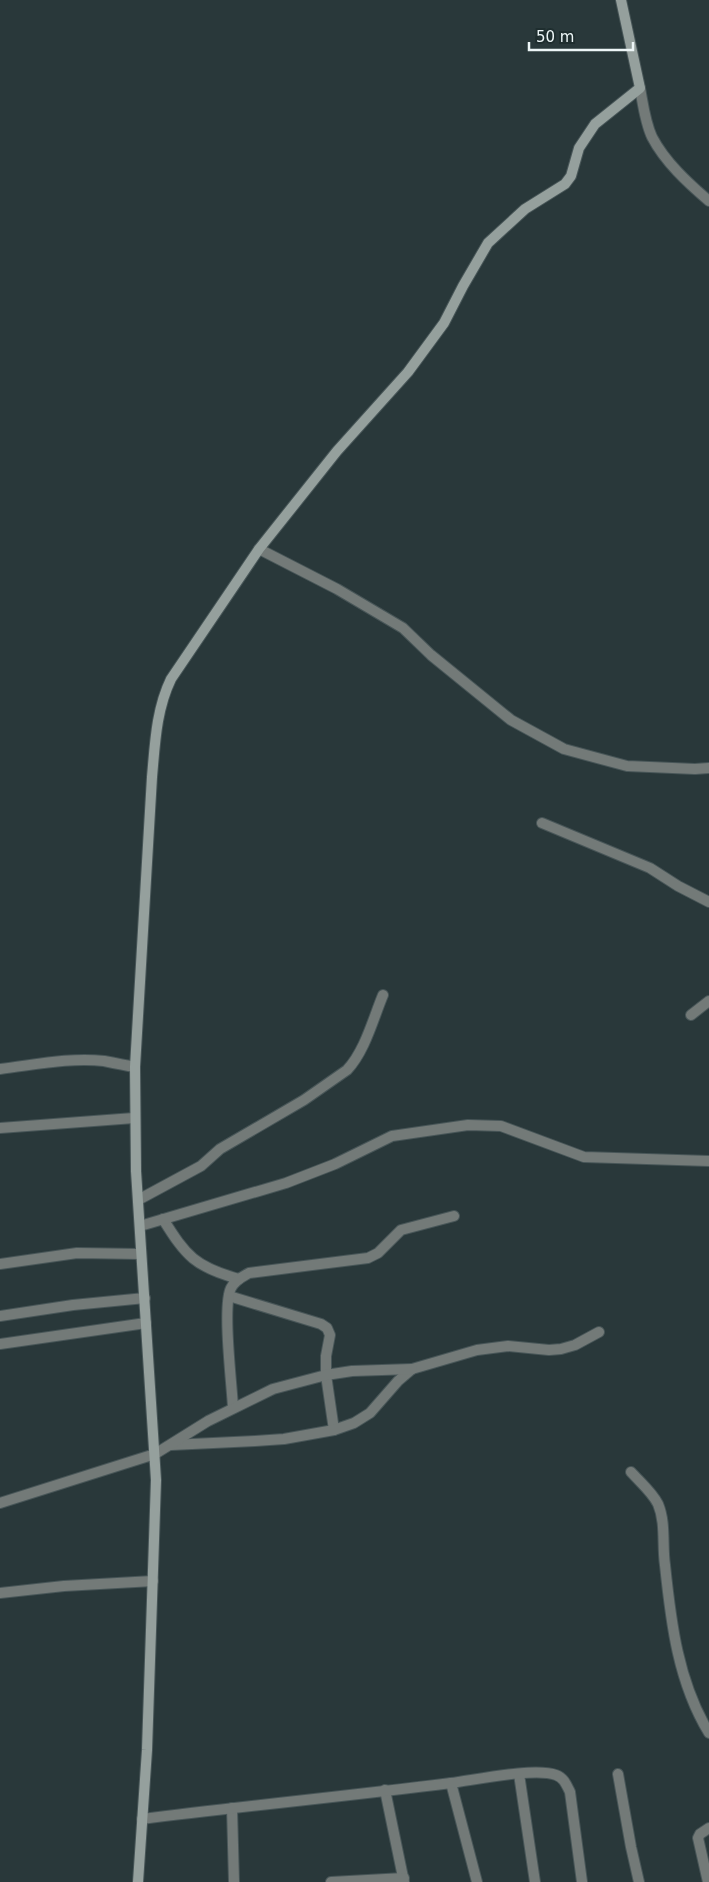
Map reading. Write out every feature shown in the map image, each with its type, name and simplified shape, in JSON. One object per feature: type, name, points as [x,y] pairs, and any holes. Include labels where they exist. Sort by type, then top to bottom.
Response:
[{"type":"street","points":[[621,0],[645,115],[652,136],[665,158],[709,201]]},
{"type":"street","points":[[138,1882],[147,1750],[156,1480],[138,1200],[134,1118],[134,1067],[152,777],[156,729],[162,704],[171,679],[259,549],[337,451],[408,372],[444,323],[488,243],[524,209],[565,184],[571,176],[579,148],[595,124],[640,88]]},
{"type":"street","points":[[259,549],[338,589],[403,628],[431,655],[511,720],[564,749],[627,766],[709,768]]},
{"type":"street","points":[[542,823],[650,868],[678,886],[709,902]]},
{"type":"street","points":[[138,1200],[201,1166],[220,1149],[304,1100],[347,1070],[353,1064],[367,1035],[383,995]]},
{"type":"street","points":[[691,1015],[709,1001]]},
{"type":"street","points":[[0,1069],[88,1060],[134,1067]]},
{"type":"street","points":[[0,1128],[134,1118]]},
{"type":"street","points":[[140,1226],[286,1183],[335,1164],[392,1136],[468,1125],[500,1126],[584,1157],[708,1160]]},
{"type":"street","points":[[234,1408],[228,1317],[231,1287],[239,1279],[249,1273],[368,1258],[378,1253],[401,1230],[454,1216]]},
{"type":"street","points":[[163,1219],[180,1246],[194,1260],[208,1269],[239,1279]]},
{"type":"street","points":[[0,1264],[77,1253],[141,1254]]},
{"type":"street","points":[[229,1296],[321,1324],[327,1328],[330,1335],[326,1356],[326,1375],[334,1430]]},
{"type":"street","points":[[0,1316],[145,1298]]},
{"type":"street","points":[[0,1344],[146,1323]]},
{"type":"street","points":[[0,1503],[155,1454],[208,1421],[273,1389],[326,1375],[352,1371],[412,1369],[477,1350],[508,1346],[549,1350],[562,1349],[575,1346],[598,1332]]},
{"type":"street","points":[[171,1444],[255,1441],[334,1430],[354,1423],[370,1413],[398,1381],[412,1369]]},
{"type":"street","points":[[631,1472],[651,1494],[661,1514],[674,1638],[691,1694],[709,1733]]},
{"type":"street","points":[[0,1593],[64,1586],[153,1581]]},
{"type":"street","points":[[142,1819],[519,1774],[556,1774],[565,1780],[570,1792],[582,1882]]},
{"type":"street","points":[[519,1774],[535,1882]]},
{"type":"street","points":[[618,1774],[631,1847],[640,1882]]},
{"type":"street","points":[[451,1783],[477,1882]]},
{"type":"street","points":[[331,1882],[404,1880],[385,1790]]},
{"type":"street","points":[[232,1808],[234,1882]]},
{"type":"street","points":[[708,1882],[698,1838],[700,1834],[709,1828]]}]
